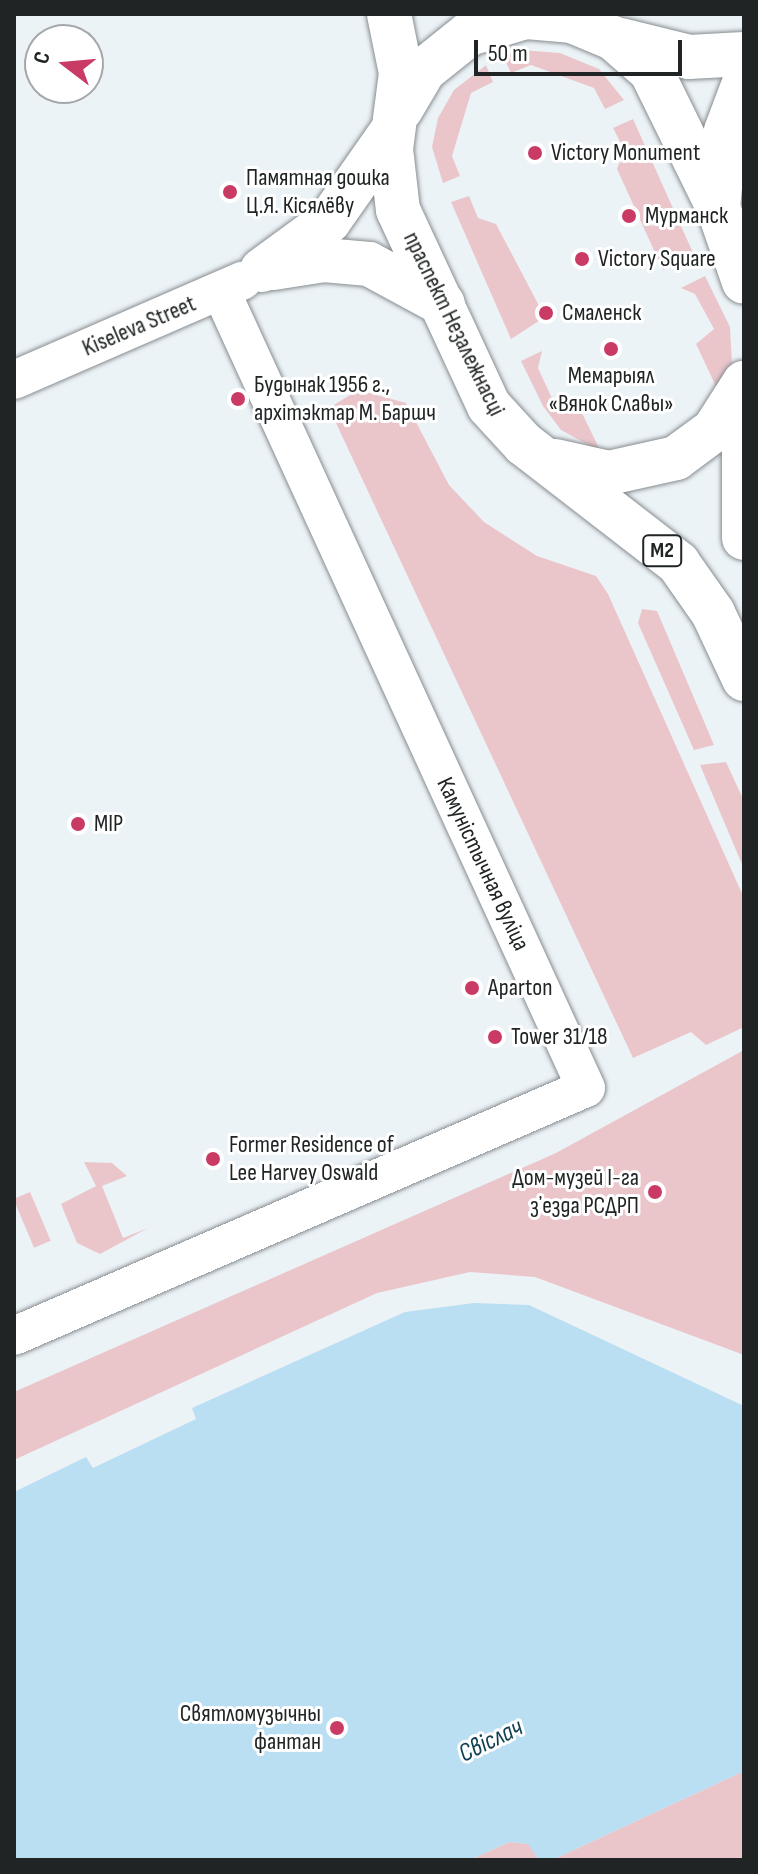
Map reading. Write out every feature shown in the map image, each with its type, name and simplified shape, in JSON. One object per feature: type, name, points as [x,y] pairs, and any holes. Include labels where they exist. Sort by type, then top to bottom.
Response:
[{"type":"main road","name":"праспект Незалежнасці","points":[[389,14],[398,117],[391,168],[398,210],[489,406],[542,456],[678,563],[713,613],[744,679]]},
{"type":"main road","name":"М2","points":[[398,117],[424,70],[469,34],[525,17],[563,18],[613,38],[651,71],[718,207],[744,282]]},
{"type":"main road","points":[[613,38],[689,57],[744,54]]},
{"type":"main road","points":[[718,207],[726,131],[744,83]]},
{"type":"main road","points":[[262,270],[345,205],[398,117]]},
{"type":"main road","points":[[262,270],[324,260],[369,264],[443,304]]},
{"type":"main road","name":"М2","points":[[542,456],[609,473],[655,466],[714,430],[744,383]]},
{"type":"main road","points":[[744,410],[744,538]]},
{"type":"street","name":"Kiseleva Street","points":[[14,380],[221,291],[262,270]]},
{"type":"street","name":"Камуністычная вуліца","points":[[14,1336],[586,1088],[221,291]]},
{"type":"shaded area","points":[[520,50],[560,53],[599,69],[624,100],[605,109],[594,88],[531,65],[511,73],[503,56]]},
{"type":"shaded area","points":[[486,65],[493,82],[471,93],[452,156],[460,176],[443,183],[432,147],[438,118],[454,90]]},
{"type":"shaded area","points":[[633,119],[694,255],[663,270],[617,169],[624,149],[613,128]]},
{"type":"shaded area","points":[[469,196],[478,218],[496,224],[545,317],[511,339],[451,202]]},
{"type":"shaded area","points":[[705,276],[730,327],[732,365],[721,397],[696,344],[714,329],[695,294],[681,288]]},
{"type":"shaded area","points":[[542,351],[538,368],[556,407],[577,403],[601,452],[561,430],[543,406],[521,361]]},
{"type":"shaded area","points":[[358,390],[406,403],[449,485],[484,522],[537,556],[596,576],[608,594],[744,898],[744,1027],[706,1045],[691,1032],[633,1058],[329,408]]},
{"type":"shaded area","points":[[642,609],[657,611],[714,745],[694,750],[638,623]]},
{"type":"shaded area","points":[[726,762],[744,801],[744,869],[700,765]]},
{"type":"shaded area","points":[[744,1050],[744,1355],[535,1277],[470,1272],[377,1293],[14,1460],[14,1392],[556,1153]]},
{"type":"shaded area","points":[[84,1162],[112,1163],[127,1176],[102,1186],[123,1238],[148,1228],[100,1254],[77,1243],[61,1204],[96,1186]]},
{"type":"shaded area","points":[[30,1192],[51,1241],[34,1248],[14,1200]]},
{"type":"shaded area","points":[[744,1771],[744,1860],[552,1860]]},
{"type":"shaded area","points":[[509,1842],[529,1844],[539,1860],[470,1860]]},
{"type":"water","name":"Свіслач","points":[[474,1303],[529,1305],[744,1406],[744,1771],[552,1860],[539,1860],[528,1844],[509,1842],[470,1860],[14,1860],[14,1492],[86,1457],[93,1468],[196,1419],[192,1408],[405,1312]]},
{"type":"place","name":"Victory Monument","points":[[535,153]]},
{"type":"place","name":"Памятная дошка Ц.Я. Кісялёву","points":[[230,192]]},
{"type":"place","name":"Мурманск","points":[[629,216]]},
{"type":"place","name":"Victory Square","points":[[582,259]]},
{"type":"place","name":"Смаленск","points":[[546,313]]},
{"type":"place","name":"Мемарыял «Вянок Славы»","points":[[611,349]]},
{"type":"place","name":"Будынак 1956 г., архітэктар М. Баршч","points":[[238,399]]},
{"type":"place","name":"МІР","points":[[78,824]]},
{"type":"place","name":"Aparton","points":[[472,988]]},
{"type":"place","name":"Tower 31/18","points":[[495,1037]]},
{"type":"place","name":"Former Residence of Lee Harvey Oswald","points":[[213,1159]]},
{"type":"place","name":"Дом-музей I-га зʼезда РСДРП","points":[[655,1192]]},
{"type":"place","name":"Святломузычны фантан","points":[[337,1728]]}]
